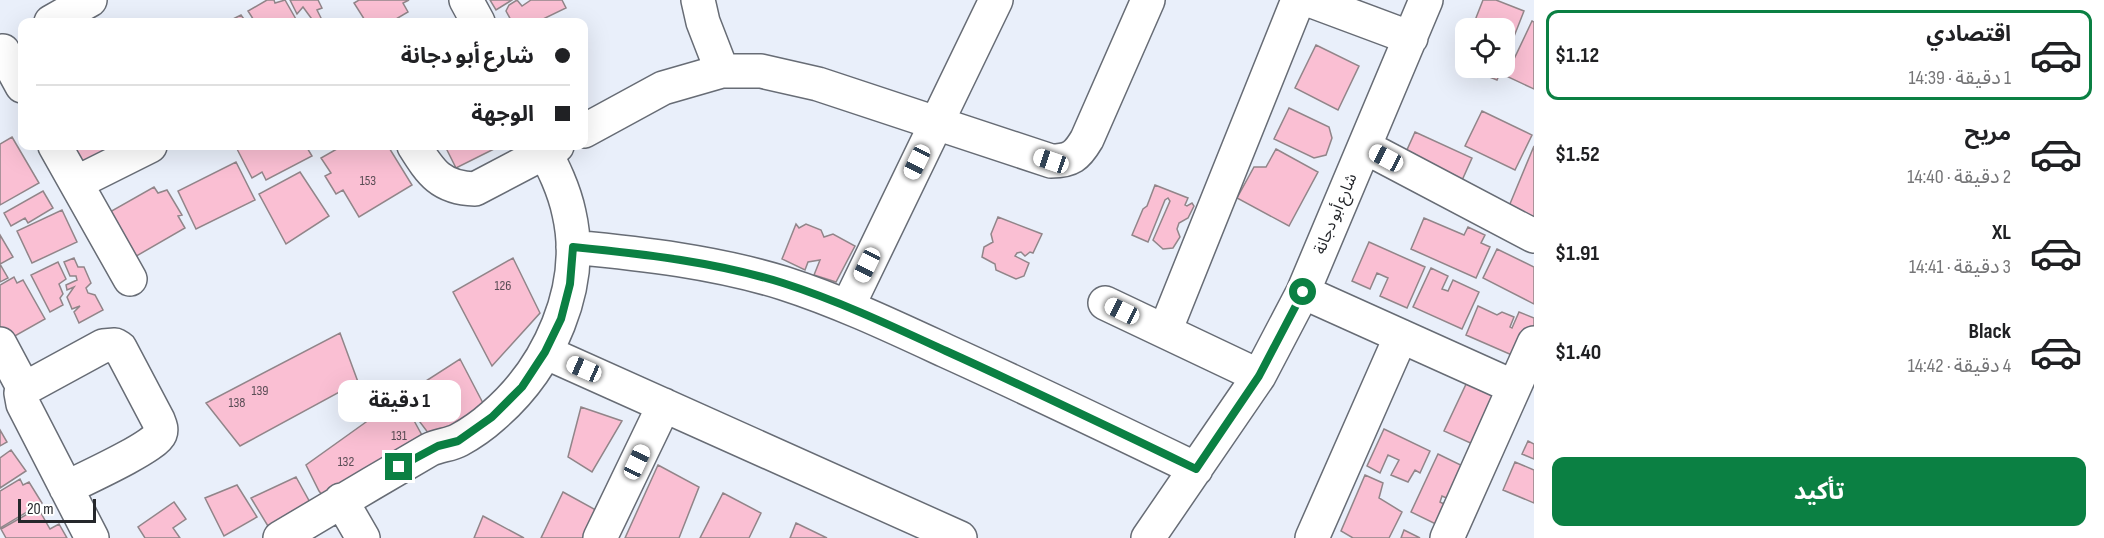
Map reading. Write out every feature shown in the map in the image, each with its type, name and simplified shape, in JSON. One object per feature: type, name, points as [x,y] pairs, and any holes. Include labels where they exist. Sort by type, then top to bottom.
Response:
[{"type":"street","points":[[58,18],[90,0]]},
{"type":"street","points":[[466,0],[476,18]]},
{"type":"street","points":[[698,0],[703,22],[722,71]]},
{"type":"street","points":[[848,306],[996,0]]},
{"type":"street","points":[[588,129],[663,88],[722,71],[761,71],[818,84],[937,121],[1051,161],[1066,161],[1079,152],[1087,139],[1148,0]]},
{"type":"street","points":[[1165,332],[1298,0]]},
{"type":"street","points":[[1309,0],[1411,38]]},
{"type":"street","name":"شارع أبو دجانة","points":[[1148,538],[1259,376],[1303,292],[1426,0]]},
{"type":"street","points":[[8,47],[18,75]]},
{"type":"street","points":[[1365,147],[1534,236]]},
{"type":"street","points":[[57,150],[130,279]]},
{"type":"street","points":[[76,183],[142,150]]},
{"type":"street","points":[[417,150],[435,176],[461,189],[475,189],[544,150]]},
{"type":"street","points":[[280,538],[341,500],[438,446],[458,441],[492,417],[522,387],[545,352],[561,319],[568,292],[573,247],[569,214],[549,150]]},
{"type":"street","points":[[573,247],[643,254],[713,265],[781,283],[848,306],[987,369],[1196,469]]},
{"type":"street","points":[[1303,292],[1514,387]]},
{"type":"street","points":[[1105,303],[1259,376]]},
{"type":"street","points":[[1312,538],[1401,336]]},
{"type":"street","points":[[1446,538],[1534,343]]},
{"type":"street","points":[[0,344],[24,388]]},
{"type":"street","points":[[66,488],[156,440],[160,434],[161,427],[158,420],[120,348],[115,345],[103,346],[24,388],[21,393],[23,404],[66,488],[92,538]]},
{"type":"street","points":[[545,352],[664,405],[918,530],[960,538]]},
{"type":"street","points":[[600,538],[664,405]]},
{"type":"street","points":[[341,500],[363,538]]},
{"type":"building","points":[[267,0],[274,0],[275,3],[285,0],[295,18],[252,18],[248,11]]},
{"type":"building","points":[[290,0],[318,0],[322,8],[317,10],[321,18],[311,18],[303,7],[297,14]]},
{"type":"building","points":[[359,0],[409,0],[403,3],[408,12],[398,18],[363,18],[354,3]]},
{"type":"building","points":[[490,0],[512,0],[496,10]]},
{"type":"building","points":[[517,0],[522,6],[531,0],[562,0],[566,8],[545,18],[510,18],[506,11],[509,5]]},
{"type":"building","points":[[1483,0],[1496,0],[1524,11],[1515,34],[1515,18],[1476,18]]},
{"type":"building","points":[[1532,21],[1534,22],[1534,89],[1510,78],[1515,78],[1515,57]]},
{"type":"building","points":[[1316,45],[1359,66],[1338,110],[1295,88]]},
{"type":"building","points":[[1289,108],[1329,127],[1332,138],[1326,155],[1314,158],[1274,139]]},
{"type":"building","points":[[1482,111],[1532,135],[1515,170],[1465,146]]},
{"type":"building","points":[[1415,132],[1472,158],[1459,187],[1402,161]]},
{"type":"building","points":[[12,137],[39,183],[0,205],[0,144]]},
{"type":"building","points":[[1534,146],[1534,223],[1507,211]]},
{"type":"building","points":[[1276,149],[1318,172],[1289,226],[1237,198],[1254,167],[1266,167]]},
{"type":"building","points":[[64,150],[113,150],[121,162],[70,194]]},
{"type":"building","points":[[238,150],[308,150],[312,156],[266,180],[262,172],[252,178]]},
{"type":"building","points":[[335,150],[390,150],[412,185],[359,217],[343,190],[336,194],[325,176],[331,173],[321,158]]},
{"type":"building","points":[[447,150],[492,150],[456,168]]},
{"type":"building","points":[[236,162],[255,200],[196,229],[178,191]]},
{"type":"building","points":[[300,172],[329,216],[286,244],[259,194]]},
{"type":"building","points":[[1155,185],[1188,198],[1185,205],[1192,203],[1194,206],[1188,218],[1179,223],[1177,229],[1180,237],[1173,248],[1163,249],[1153,240],[1170,201],[1168,198],[1165,200],[1148,242],[1132,235]]},
{"type":"building","points":[[154,187],[158,193],[167,190],[182,215],[178,216],[185,228],[126,262],[108,213]]},
{"type":"building","points":[[43,191],[53,208],[28,223],[25,218],[11,226],[4,213]]},
{"type":"building","points":[[62,210],[77,242],[32,263],[17,231]]},
{"type":"building","points":[[998,217],[1042,234],[1033,253],[1030,252],[1025,256],[1021,252],[1015,256],[1029,263],[1024,276],[1016,279],[996,270],[995,264],[982,257],[984,247],[993,242],[991,234]]},
{"type":"building","points":[[1424,218],[1464,235],[1468,227],[1485,235],[1481,243],[1490,247],[1476,278],[1411,249]]},
{"type":"building","points":[[796,224],[799,228],[806,224],[821,230],[824,237],[833,234],[855,246],[836,282],[814,275],[820,260],[808,262],[805,270],[782,259]]},
{"type":"building","points":[[0,235],[13,257],[0,264]]},
{"type":"building","points":[[1369,242],[1425,267],[1407,308],[1380,296],[1388,278],[1377,273],[1370,289],[1352,281]]},
{"type":"building","points":[[1497,249],[1534,267],[1534,304],[1483,278]]},
{"type":"building","points":[[74,258],[78,267],[84,267],[91,283],[86,288],[88,293],[95,295],[103,310],[79,323],[74,312],[80,306],[72,309],[67,297],[74,287],[67,290],[66,285],[77,280],[76,276],[70,276],[64,262]]},
{"type":"building","points":[[513,258],[540,313],[492,366],[453,292]]},
{"type":"building","points":[[58,262],[66,279],[59,284],[63,294],[60,298],[63,305],[50,312],[31,275]]},
{"type":"building","points":[[0,264],[8,278],[0,282]]},
{"type":"building","points":[[1431,268],[1448,276],[1442,289],[1448,291],[1453,280],[1479,292],[1462,329],[1413,307]]},
{"type":"building","points":[[14,277],[17,283],[23,280],[45,319],[6,341],[0,329],[0,285]]},
{"type":"building","points":[[1478,306],[1497,315],[1502,312],[1514,317],[1510,327],[1512,328],[1519,312],[1534,318],[1534,328],[1521,359],[1466,335]]},
{"type":"building","points":[[340,333],[358,382],[240,446],[206,403]]},
{"type":"building","points":[[460,359],[485,407],[438,446],[401,397]]},
{"type":"building","points":[[1468,380],[1501,395],[1477,446],[1444,431]]},
{"type":"building","points":[[401,397],[429,448],[331,506],[319,491],[306,465]]},
{"type":"building","points":[[581,407],[622,421],[592,472],[568,457]]},
{"type":"building","points":[[1384,429],[1430,451],[1420,473],[1415,470],[1408,482],[1391,475],[1399,460],[1388,455],[1380,473],[1367,466]]},
{"type":"building","points":[[0,430],[7,442],[0,446]]},
{"type":"building","points":[[1528,441],[1534,444],[1534,459],[1522,454]]},
{"type":"building","points":[[11,450],[26,471],[0,488],[0,458]]},
{"type":"building","points":[[1438,454],[1471,470],[1456,502],[1442,496],[1440,502],[1456,510],[1446,529],[1411,512]]},
{"type":"building","points":[[1515,462],[1534,470],[1534,503],[1503,490]]},
{"type":"building","points":[[658,465],[699,487],[679,538],[625,538]]},
{"type":"building","points":[[1365,475],[1383,483],[1379,498],[1402,512],[1389,538],[1353,538],[1341,531]]},
{"type":"building","points":[[296,477],[317,515],[274,536],[251,498]]},
{"type":"building","points":[[20,479],[23,485],[29,482],[42,503],[0,528],[0,491]]},
{"type":"building","points":[[237,485],[257,517],[224,536],[205,498]]},
{"type":"building","points":[[563,492],[603,514],[592,538],[541,538]]},
{"type":"building","points":[[723,493],[761,513],[749,538],[700,538]]},
{"type":"building","points":[[174,502],[186,519],[173,528],[180,538],[145,538],[138,527]]},
{"type":"building","points":[[38,508],[50,529],[59,524],[67,538],[6,538],[1,529]]},
{"type":"building","points":[[483,516],[524,538],[474,538]]},
{"type":"building","points":[[796,523],[827,538],[790,538]]},
{"type":"building","points":[[1404,530],[1420,538],[1401,538]]},
{"type":"route","points":[[399,467],[438,446],[458,441],[492,417],[522,387],[545,352],[561,319],[570,284],[573,247],[643,254],[713,265],[781,283],[848,306],[987,369],[1196,469],[1259,376],[1303,292]]}]
